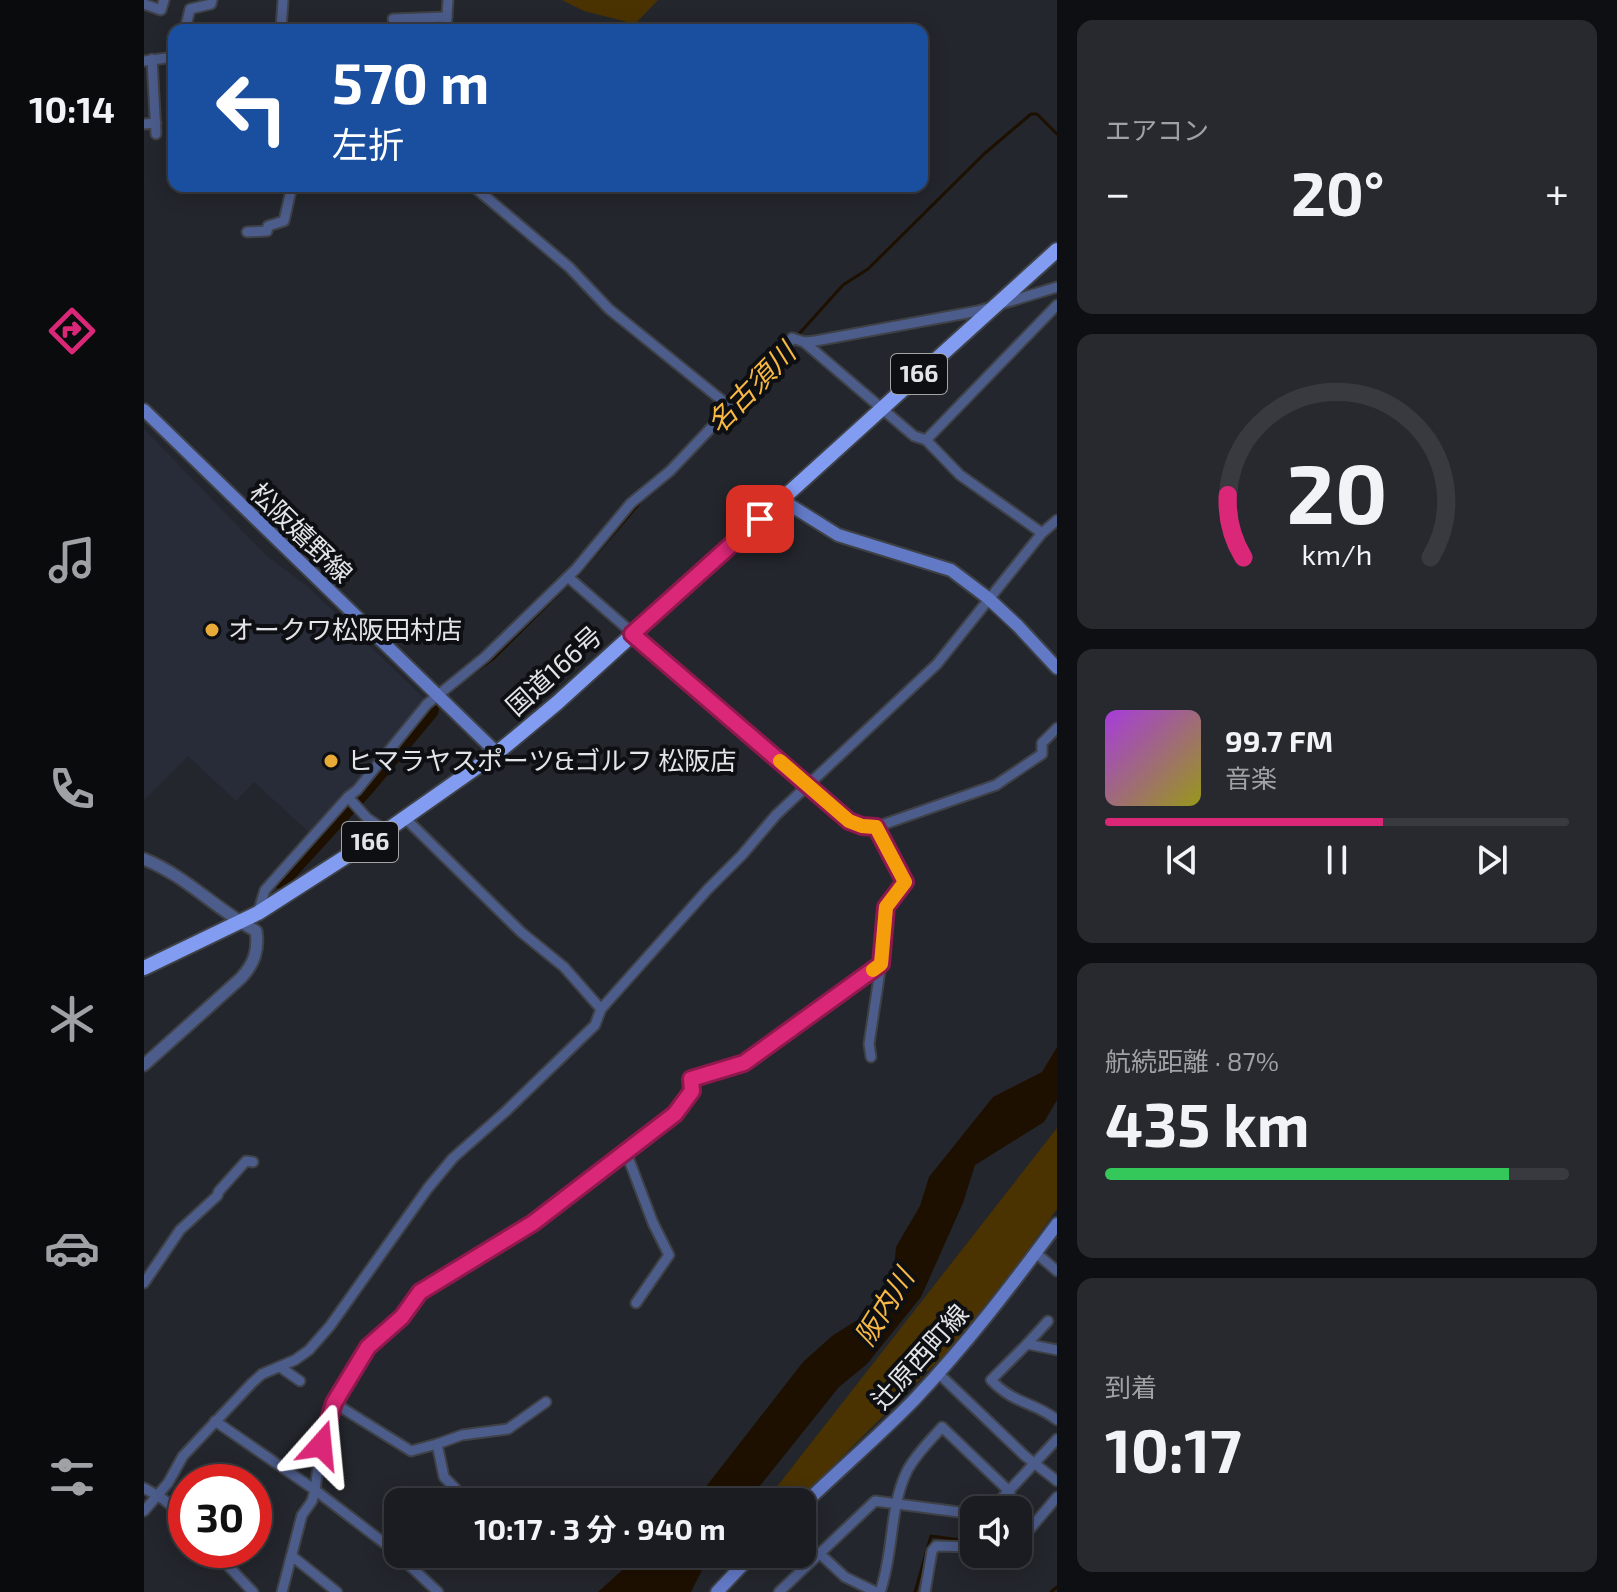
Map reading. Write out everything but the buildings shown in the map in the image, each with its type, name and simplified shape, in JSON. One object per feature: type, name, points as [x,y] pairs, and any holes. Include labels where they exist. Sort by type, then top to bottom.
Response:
[{"type":"highway","name":"国道166号","points":[[144,968],[258,913],[406,819],[497,753],[557,703],[879,408],[1057,250]]},
{"type":"main road","name":"松阪嬉野線","points":[[144,410],[497,753]]},
{"type":"main road","points":[[782,500],[838,535],[951,570],[988,598],[1057,668]]},
{"type":"main road","name":"辻原西町線","points":[[816,1493],[896,1418],[976,1331],[1057,1224]]},
{"type":"main road","points":[[717,1592],[740,1568]]},
{"type":"street","points":[[144,4],[161,10],[164,0]]},
{"type":"street","points":[[186,24],[190,9],[211,4],[212,0]]},
{"type":"street","points":[[281,24],[283,0]]},
{"type":"street","points":[[446,24],[448,0]]},
{"type":"street","points":[[393,19],[447,17]]},
{"type":"street","points":[[156,134],[148,60],[168,58]]},
{"type":"street","points":[[144,124],[156,123]]},
{"type":"street","points":[[247,232],[267,231],[268,226],[284,221],[291,192]]},
{"type":"street","points":[[480,192],[569,267],[609,309],[729,406]]},
{"type":"street","points":[[258,913],[265,890],[351,799],[427,704],[485,657],[570,580],[631,503],[670,471],[729,406],[800,341],[994,308],[1057,287]]},
{"type":"street","points":[[926,440],[1057,305]]},
{"type":"street","points":[[800,341],[914,436],[926,440],[960,475],[1042,533]]},
{"type":"street","points":[[144,1511],[168,1483],[183,1456],[262,1374],[295,1360],[309,1350],[453,1158],[595,1025],[601,1009],[776,815],[937,664],[1042,533],[1057,520]]},
{"type":"street","points":[[570,580],[849,821],[862,826],[876,827],[996,785],[1042,754],[1042,743],[1057,728]]},
{"type":"street","points":[[351,799],[367,818],[386,831]]},
{"type":"street","points":[[406,819],[521,932],[564,967],[601,1009]]},
{"type":"street","points":[[871,1057],[869,1044],[886,907],[905,882],[876,827]]},
{"type":"street","points":[[144,859],[256,931],[257,951],[250,968],[144,1065]]},
{"type":"street","points":[[282,1592],[302,1515],[312,1501],[321,1445],[334,1403],[368,1347],[402,1317],[420,1292],[533,1223],[675,1114],[692,1091],[691,1079],[744,1063],[881,964]]},
{"type":"street","points":[[626,1152],[653,1223],[669,1255],[636,1303]]},
{"type":"street","points":[[144,1283],[180,1230],[217,1196],[246,1161],[253,1162]]},
{"type":"street","points":[[1036,1253],[1057,1271]]},
{"type":"street","points":[[1048,1321],[991,1380],[1014,1400],[1041,1409],[1057,1420]]},
{"type":"street","points":[[1027,1344],[1057,1350]]},
{"type":"street","points":[[280,1367],[300,1381]]},
{"type":"street","points":[[938,1373],[1057,1481]]},
{"type":"street","points":[[334,1403],[411,1451],[462,1435],[508,1429],[546,1402]]},
{"type":"street","points":[[215,1421],[384,1541]]},
{"type":"street","points":[[819,1553],[845,1577],[878,1592],[888,1567],[906,1473],[913,1460],[942,1427],[1010,1492]]},
{"type":"street","points":[[1006,1496],[1057,1439]]},
{"type":"street","points":[[437,1444],[444,1477],[455,1488]]},
{"type":"street","points":[[144,1488],[168,1504]]},
{"type":"street","points":[[1032,1526],[1057,1497]]},
{"type":"street","points":[[786,1590],[871,1503],[880,1500],[960,1512]]},
{"type":"street","points":[[925,1592],[932,1551],[936,1546],[960,1547]]},
{"type":"street","points":[[292,1556],[337,1592]]},
{"type":"street","points":[[230,1568],[253,1592]]},
{"type":"street","points":[[416,1568],[438,1592]]},
{"type":"shaded area","points":[[562,0],[658,0],[635,24],[584,11]]},
{"type":"shaded area","points":[[144,429],[266,555],[308,587],[426,700],[355,787],[311,834],[254,782],[236,801],[188,756],[144,800]]},
{"type":"shaded area","points":[[1057,1128],[1057,1209],[1014,1269],[951,1348],[811,1488],[776,1488]]},
{"type":"water","name":"阪内川","points":[[1057,1047],[1057,1100],[1044,1122],[975,1165],[963,1203],[921,1297],[867,1364],[839,1387],[758,1488],[705,1488],[803,1362],[832,1336],[870,1312],[893,1280],[896,1247],[920,1206],[929,1177],[993,1097],[1042,1072]]},
{"type":"water","points":[[625,1568],[703,1568],[691,1592],[598,1592]]},
{"type":"waterway","name":"名古須川","points":[[788,352],[798,335],[843,285],[868,269],[984,154],[1031,114],[1037,114],[1057,134]]},
{"type":"waterway","name":"名古須川","points":[[575,578],[643,499]]},
{"type":"waterway","name":"名古須川","points":[[466,678],[494,658],[569,583]]},
{"type":"waterway","name":"名古須川","points":[[281,880],[366,787],[430,710]]},
{"type":"waterway","points":[[915,1592],[931,1536],[960,1540]]},
{"type":"waterway","points":[[1051,1592],[1057,1587]]},
{"type":"slow traffic","points":[[780,761],[849,821],[876,827],[905,882],[886,907],[881,964],[873,970]]},
{"type":"place","name":"オークワ松阪田村店","points":[[212,630]]},
{"type":"place","name":"ヒマラヤスポーツ&ゴルフ 松阪店","points":[[331,761]]},
{"type":"route","points":[[321,1445],[334,1403],[368,1347],[402,1317],[420,1292],[533,1223],[675,1114],[692,1091],[691,1079],[744,1063],[881,964],[886,907],[905,882],[876,827],[849,821],[632,634],[760,519]]}]
